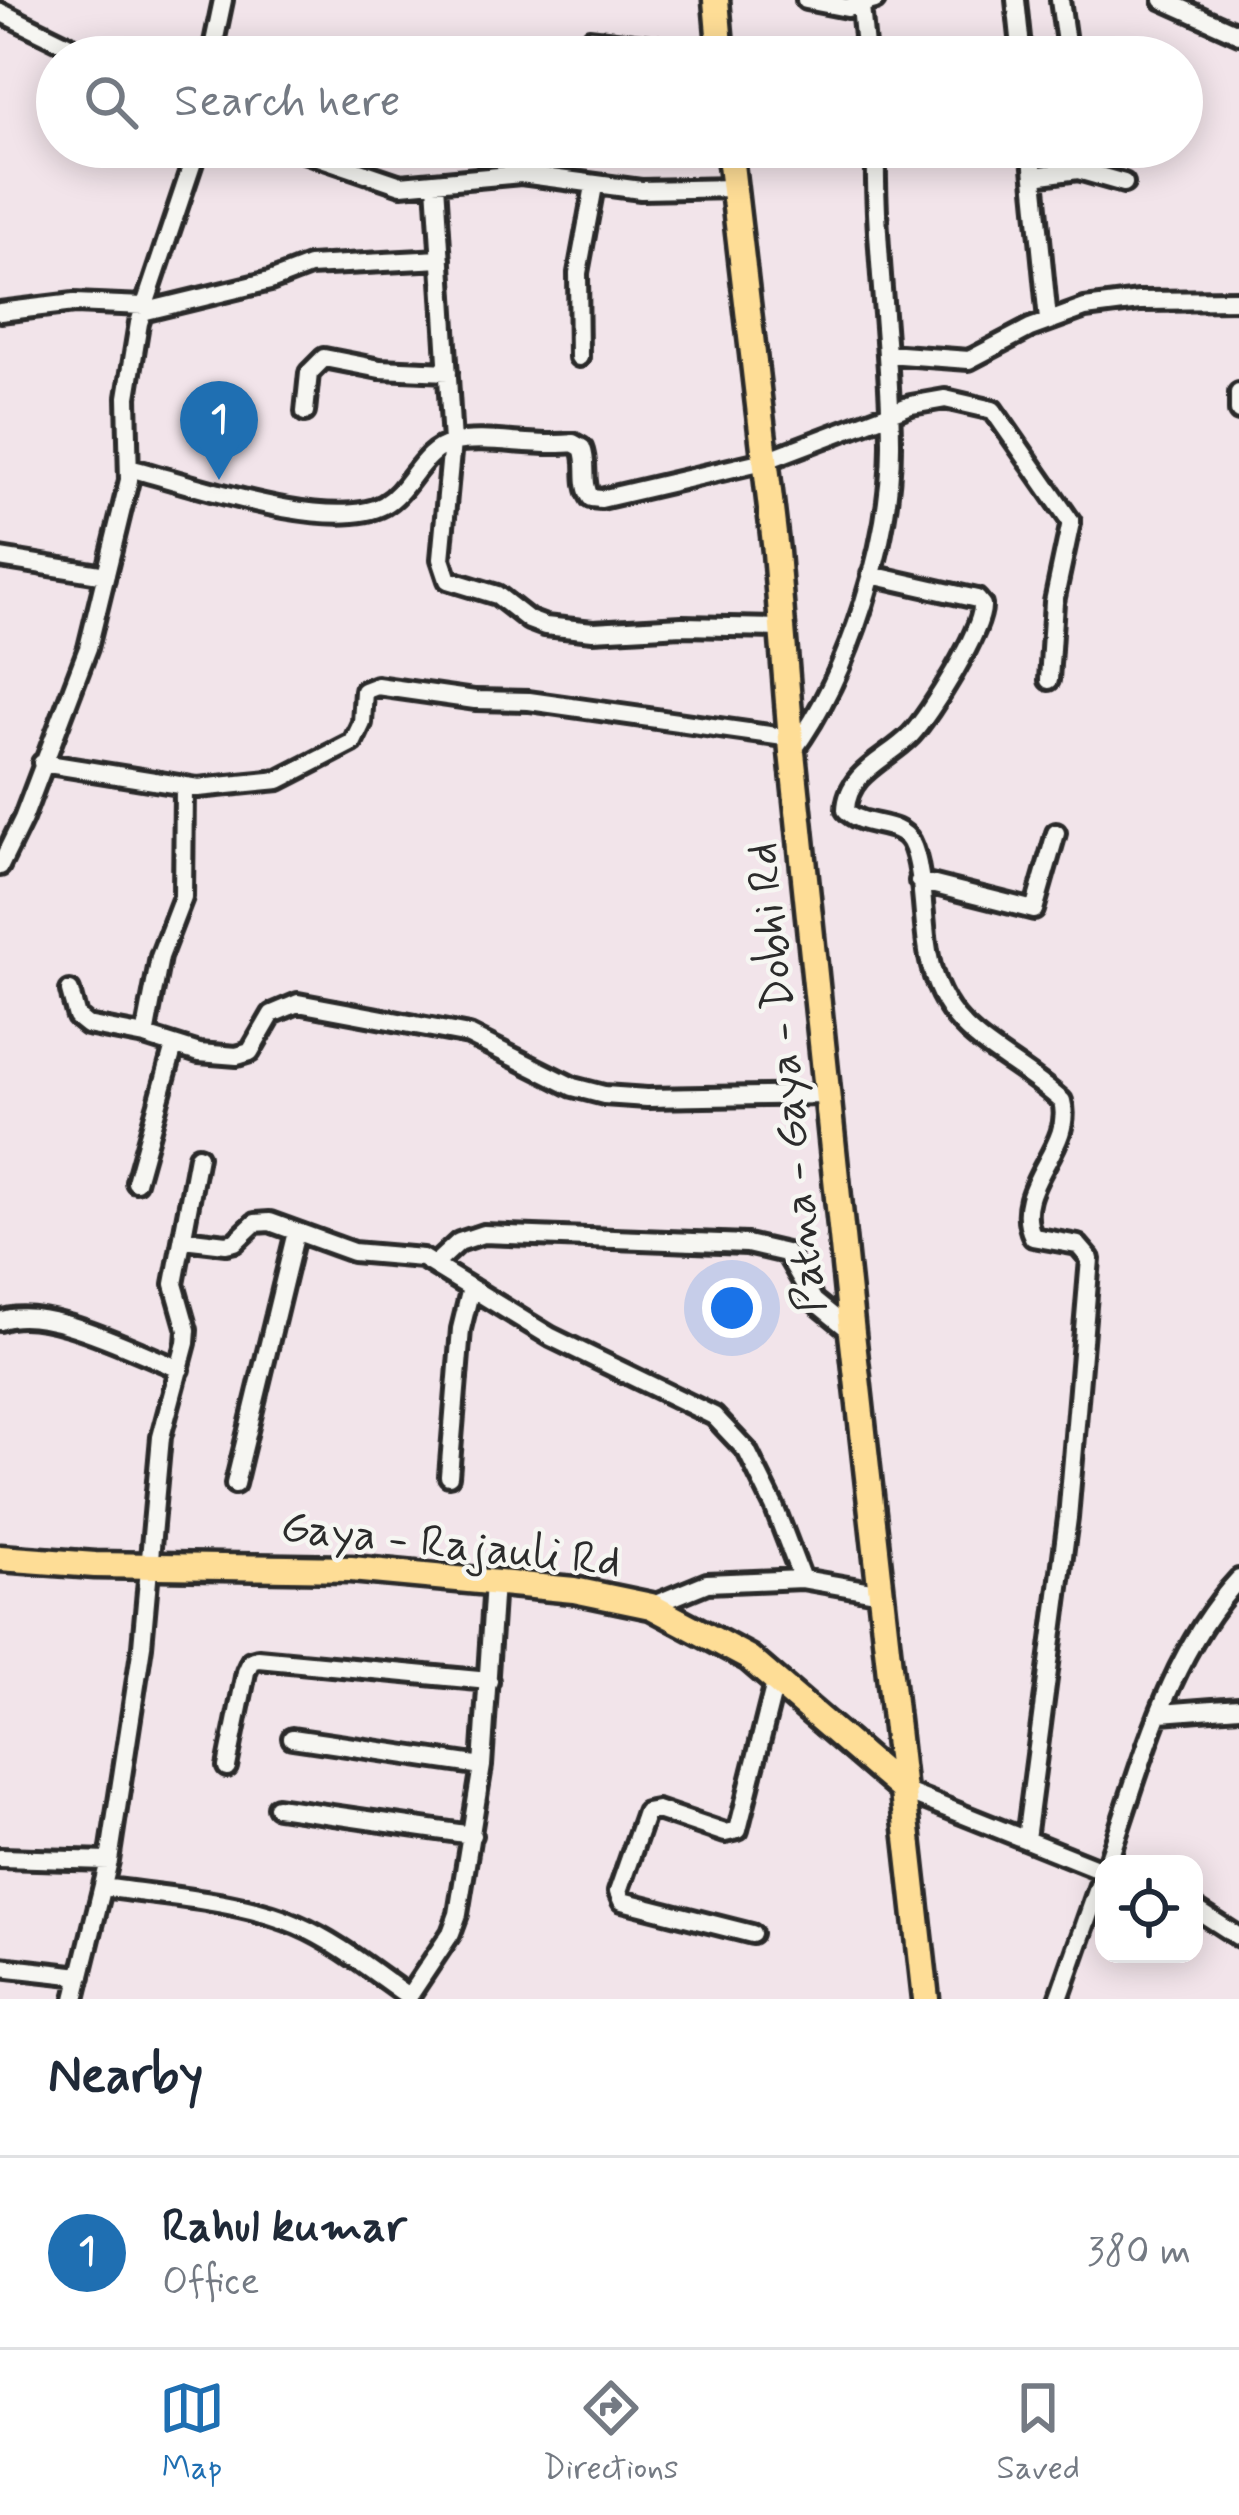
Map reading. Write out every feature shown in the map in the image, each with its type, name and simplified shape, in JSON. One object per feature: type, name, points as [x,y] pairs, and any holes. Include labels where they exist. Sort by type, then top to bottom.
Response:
[{"type":"main road","points":[[716,0],[719,36]]},
{"type":"main road","name":"Patna - Gaya - Dobhi Rd","points":[[731,168],[926,1999]]},
{"type":"main road","name":"Gaya - Rajauli Rd","points":[[0,1558],[149,1566],[290,1565],[574,1590],[651,1606],[720,1640],[776,1679],[904,1791]]},
{"type":"street","points":[[215,36],[223,0]]},
{"type":"street","points":[[806,0],[830,6],[868,3],[867,36]]},
{"type":"street","points":[[1016,0],[1020,36]]},
{"type":"street","points":[[1060,0],[1065,36]]},
{"type":"street","points":[[1163,0],[1239,34]]},
{"type":"street","points":[[0,12],[49,36]]},
{"type":"street","points":[[0,866],[83,664],[129,468],[129,376],[143,309],[191,168]]},
{"type":"street","points":[[349,168],[401,184],[521,174],[594,186],[670,191],[733,188]]},
{"type":"street","points":[[42,763],[184,787],[279,780],[345,749],[358,735],[364,691],[377,686],[475,700],[529,701],[792,745],[829,687],[859,618],[889,468],[875,168]]},
{"type":"street","points":[[1033,168],[1048,320]]},
{"type":"street","points":[[1034,176],[1078,170],[1124,182]]},
{"type":"street","points":[[436,183],[452,442],[443,571],[454,584],[497,595],[544,626],[593,631],[783,628]]},
{"type":"street","points":[[579,356],[578,273],[594,186]]},
{"type":"street","points":[[0,312],[74,303],[143,309],[270,280],[309,266],[441,259]]},
{"type":"street","points":[[887,354],[969,359],[1048,320],[1085,308],[1125,302],[1239,300]]},
{"type":"street","points":[[305,412],[309,373],[324,358],[394,371],[448,372]]},
{"type":"street","points":[[1239,393],[1239,411]]},
{"type":"street","points":[[129,468],[283,509],[354,512],[386,504],[405,489],[430,456],[452,442],[573,443],[585,456],[587,492],[601,499],[764,461],[889,412],[945,399],[993,410],[1071,522],[1054,602],[1049,680]]},
{"type":"street","points":[[0,558],[106,575]]},
{"type":"street","points":[[871,574],[977,598],[982,604],[978,623],[926,716],[905,741],[861,775],[846,803],[853,818],[895,829],[909,839],[929,964],[939,996],[958,1022],[1062,1101],[1061,1131],[1030,1198],[1030,1234],[1078,1246],[1090,1259],[1068,1518],[1026,1839]]},
{"type":"street","points":[[145,1036],[160,957],[183,897],[184,787]]},
{"type":"street","points":[[919,881],[1034,910],[1056,833]]},
{"type":"street","points":[[70,991],[76,1016],[87,1024],[216,1055],[250,1052],[272,1014],[298,1003],[469,1035],[573,1087],[604,1095],[828,1095]]},
{"type":"street","points":[[136,1181],[174,1046]]},
{"type":"street","points":[[75,1999],[109,1862],[142,1646],[161,1437],[187,1330],[174,1284],[198,1156]]},
{"type":"street","points":[[183,1239],[226,1244],[262,1222],[353,1252],[408,1255],[434,1265],[551,1337],[714,1416],[747,1451],[802,1579]]},
{"type":"street","points":[[235,1484],[296,1232]]},
{"type":"street","points":[[434,1265],[459,1242],[483,1234],[747,1244],[786,1253],[814,1300],[852,1333]]},
{"type":"street","points":[[449,1476],[459,1347],[471,1288]]},
{"type":"street","points":[[0,1321],[21,1316],[47,1319],[180,1369]]},
{"type":"street","points":[[651,1606],[707,1583],[802,1579],[882,1592]]},
{"type":"street","points":[[1109,1855],[1193,1637],[1239,1579]]},
{"type":"street","points":[[104,1887],[293,1923],[330,1941],[408,1997],[451,1933],[458,1914],[482,1766],[494,1582]]},
{"type":"street","points":[[227,1767],[251,1661],[489,1681]]},
{"type":"street","points":[[752,1934],[622,1901],[618,1892],[646,1812],[657,1810],[725,1833],[738,1830],[776,1679]]},
{"type":"street","points":[[1161,1713],[1239,1707]]},
{"type":"street","points":[[292,1738],[482,1766]]},
{"type":"street","points":[[904,1791],[1104,1871],[1059,1999]]},
{"type":"street","points":[[277,1807],[472,1835]]},
{"type":"street","points":[[0,1858],[109,1862]]},
{"type":"street","points":[[1203,1914],[1239,1937]]},
{"type":"street","points":[[0,1967],[81,1976]]},
{"type":"lane","points":[[589,34],[603,36]]},
{"type":"place","name":"Rahul kumar","points":[[219,480]]}]
